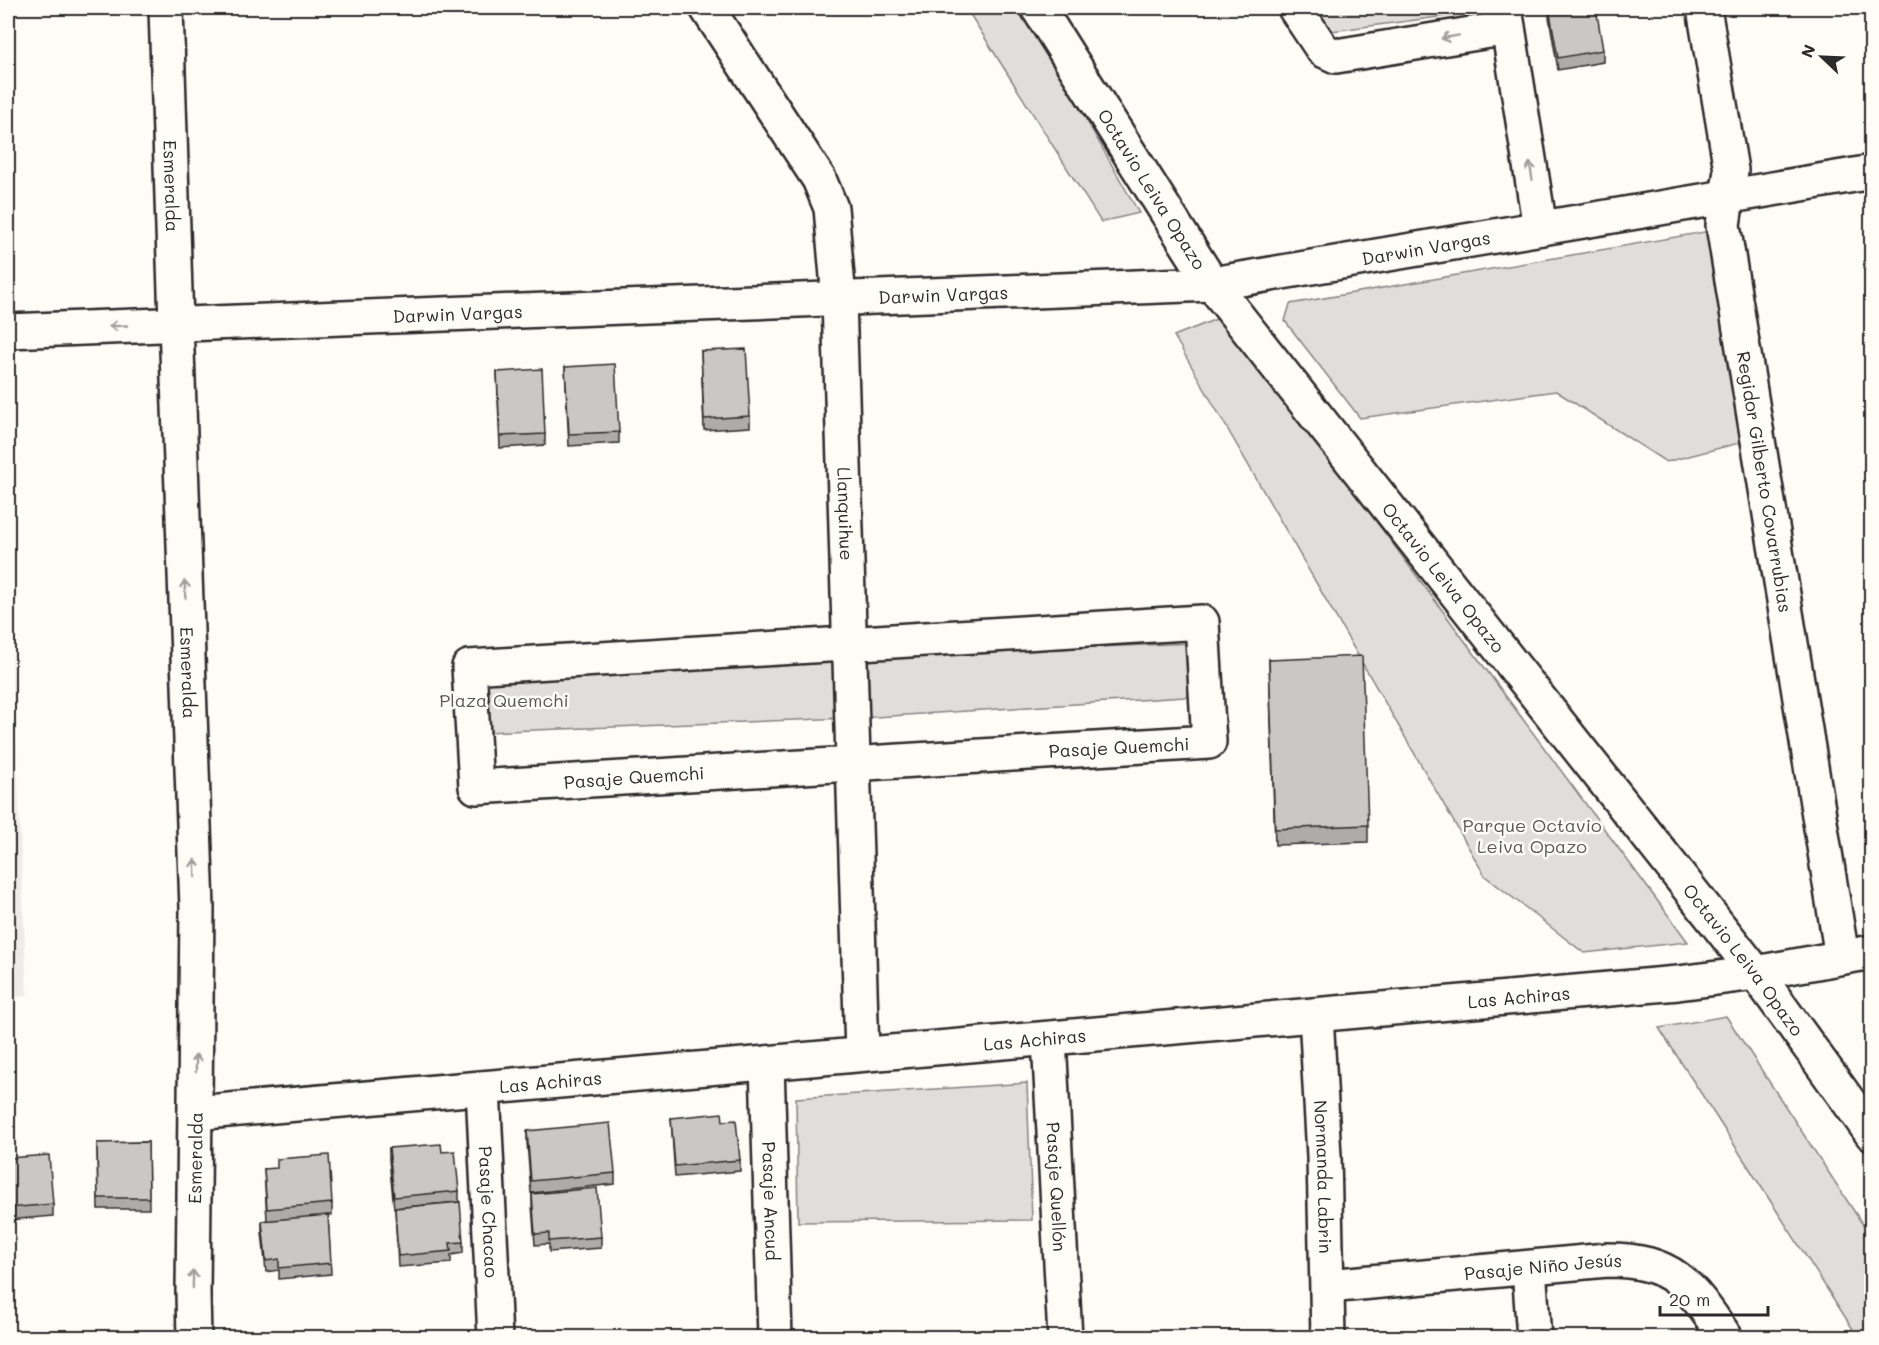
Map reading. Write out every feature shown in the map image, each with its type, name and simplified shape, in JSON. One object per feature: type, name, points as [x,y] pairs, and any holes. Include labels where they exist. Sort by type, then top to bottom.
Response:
[{"type":"street","name":"Esmeralda","points":[[166,8],[196,908],[194,1338]]},
{"type":"street","name":"Llanquihue","points":[[707,8],[819,179],[831,208],[839,299],[862,1054]]},
{"type":"street","name":"Octavio Leiva Opazo","points":[[1038,8],[1212,284],[1756,973],[1872,1134]]},
{"type":"street","points":[[1295,8],[1319,45],[1329,54],[1336,56],[1506,18],[1540,228]]},
{"type":"street","name":"Regidor Gilberto Covarrubias","points":[[1704,8],[1731,170],[1723,225],[1857,955]]},
{"type":"street","name":"Darwin Vargas","points":[[8,331],[1212,284],[1872,172]]},
{"type":"street","name":"Pasaje Quemchi","points":[[1202,622],[1209,742],[853,763],[476,786],[469,667],[1202,622]]},
{"type":"street","name":"Las Achiras","points":[[195,1113],[1678,983],[1756,973],[1857,955]]},
{"type":"street","name":"Normanda Labrin","points":[[1316,1015],[1324,1156],[1328,1338]]},
{"type":"street","name":"Pasaje Quellón","points":[[1049,1038],[1065,1338]]},
{"type":"street","name":"Pasaje Ancud","points":[[767,1063],[776,1338]]},
{"type":"street","name":"Pasaje Chacao","points":[[483,1088],[495,1338]]},
{"type":"street","name":"Pasaje Niño Jesús","points":[[1328,1286],[1607,1260],[1628,1260],[1647,1264],[1682,1282],[1697,1296],[1726,1338]]},
{"type":"street","points":[[1529,1268],[1534,1338]]},
{"type":"shaded area","points":[[8,555],[27,996],[8,998]]},
{"type":"green space","points":[[966,8],[1023,8],[1139,213],[1101,222]]},
{"type":"green space","points":[[1308,8],[1492,8],[1492,10],[1324,32]]},
{"type":"green space","points":[[1710,231],[1747,441],[1666,462],[1556,391],[1360,418],[1285,321],[1290,304]]},
{"type":"green space","name":"Parque Octavio Leiva Opazo","points":[[1224,316],[1688,942],[1584,953],[1485,876],[1174,336]]},
{"type":"green space","name":"Plaza Quemchi","points":[[1193,643],[1200,696],[875,717],[483,732],[463,680],[812,659]]},
{"type":"green space","points":[[1726,1016],[1871,1237],[1871,1337],[1858,1337],[1659,1028]]},
{"type":"green space","points":[[1027,1083],[1032,1220],[798,1222],[796,1098]]},
{"type":"building","points":[[1549,8],[1596,8],[1603,50],[1558,58]]},
{"type":"building","points":[[746,349],[750,416],[704,419],[701,351]]},
{"type":"building","points":[[615,364],[619,432],[569,434],[565,367]]},
{"type":"building","points":[[542,369],[545,434],[500,436],[497,372]]},
{"type":"building","points":[[1362,656],[1368,825],[1275,829],[1269,660]]},
{"type":"building","points":[[722,1113],[723,1121],[736,1120],[740,1160],[675,1166],[671,1118]]},
{"type":"building","points":[[610,1123],[615,1173],[531,1181],[527,1131]]},
{"type":"building","points":[[148,1142],[149,1198],[98,1198],[97,1143]]},
{"type":"building","points":[[441,1144],[442,1152],[455,1151],[459,1191],[394,1197],[389,1148]]},
{"type":"building","points":[[49,1155],[53,1204],[8,1208],[8,1158]]},
{"type":"building","points":[[329,1155],[332,1203],[267,1209],[264,1169],[277,1168],[277,1159]]},
{"type":"building","points":[[597,1188],[601,1237],[549,1241],[549,1233],[535,1234],[532,1194]]},
{"type":"building","points":[[460,1202],[463,1242],[450,1243],[451,1251],[398,1256],[395,1208]]},
{"type":"building","points":[[328,1215],[331,1263],[279,1268],[279,1259],[266,1261],[262,1221]]}]
